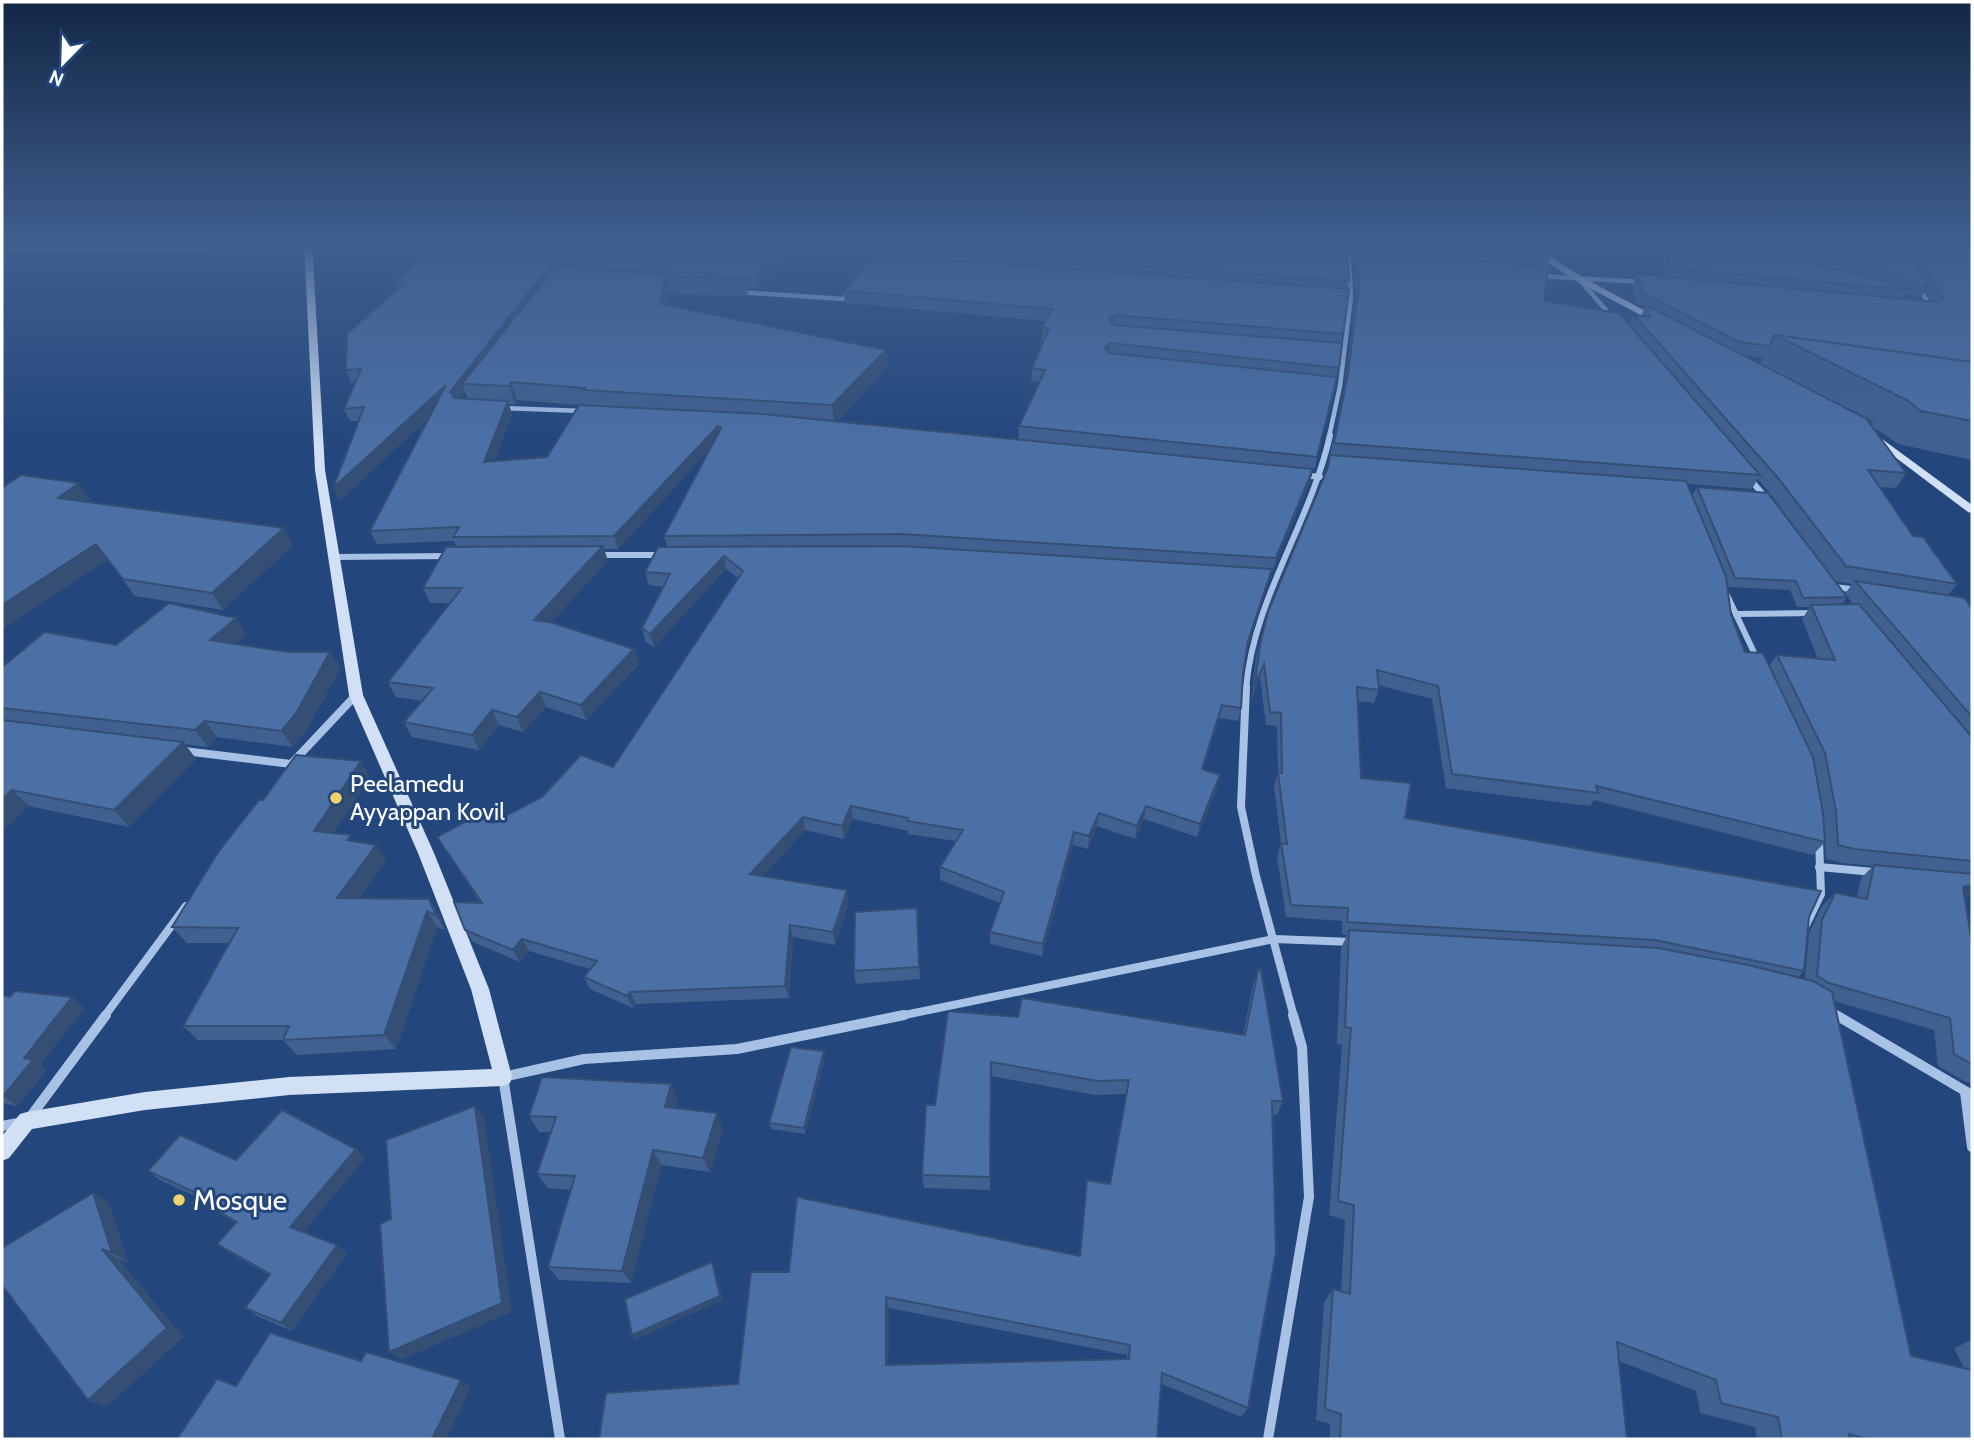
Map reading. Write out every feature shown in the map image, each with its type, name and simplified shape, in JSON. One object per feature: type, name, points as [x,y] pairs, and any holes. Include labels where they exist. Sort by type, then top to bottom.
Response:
[{"type":"street","points":[[311,309],[320,470],[356,695],[426,853],[480,989],[503,1077],[560,1439]]},
{"type":"street","points":[[1268,1439],[1309,1196],[1302,1047],[1241,807],[1248,665],[1276,577],[1320,477],[1340,386],[1350,309]]},
{"type":"street","points":[[1605,309],[1614,320]]},
{"type":"street","points":[[1636,309],[1672,328]]},
{"type":"street","points":[[1331,351],[1344,352]]},
{"type":"street","points":[[1327,385],[1340,386]]},
{"type":"street","points":[[499,408],[590,412]]},
{"type":"street","points":[[1856,426],[1879,438],[1972,510]]},
{"type":"street","points":[[1324,462],[1337,463]]},
{"type":"street","points":[[1292,474],[1320,477]]},
{"type":"street","points":[[1747,475],[1772,506]]},
{"type":"street","points":[[1751,495],[1765,496]]},
{"type":"street","points":[[584,555],[667,555]]},
{"type":"street","points":[[334,557],[459,556]]},
{"type":"street","points":[[1263,576],[1276,577]]},
{"type":"street","points":[[1828,577],[1841,595]]},
{"type":"street","points":[[1719,579],[1762,670]]},
{"type":"street","points":[[1835,587],[1872,592]]},
{"type":"street","points":[[1737,614],[1825,612]]},
{"type":"street","points":[[283,775],[356,695]]},
{"type":"street","points":[[181,750],[291,764]]},
{"type":"street","points":[[1802,932],[1821,894],[1818,825]]},
{"type":"street","points":[[1819,867],[1889,874]]},
{"type":"street","points":[[2,1151],[192,898]]},
{"type":"street","points":[[2,1126],[145,1101],[289,1086],[503,1077],[584,1059],[737,1049],[1274,939],[1368,942]]},
{"type":"street","points":[[1821,1006],[1968,1093],[1972,1147]]},
{"type":"building","points":[[375,309],[515,309],[450,392],[454,398],[508,401],[484,462],[547,457],[579,405],[763,414],[1313,469],[1276,558],[902,534],[664,536],[721,428],[718,426],[614,536],[453,537],[459,527],[370,531],[446,385],[333,488],[364,407],[344,409],[361,369],[346,370],[347,334]]},
{"type":"building","points":[[521,309],[687,309],[886,350],[832,405],[583,390],[585,388],[511,382],[509,386],[462,384]]},
{"type":"building","points":[[1053,309],[1346,309],[1343,334],[1115,315],[1109,319],[1114,325],[1342,343],[1339,368],[1110,343],[1104,347],[1109,353],[1337,377],[1317,457],[1019,426],[1045,370],[1032,368],[1049,328],[1042,327]]},
{"type":"building","points":[[1356,309],[1596,309],[1619,313],[1760,475],[1334,443],[1348,374]]},
{"type":"building","points":[[1647,309],[1654,309],[1873,422],[1868,421],[1906,473],[1868,470],[1913,536],[1923,537],[1957,584],[1846,566],[1778,478],[1634,315],[1650,317]]},
{"type":"building","points":[[1675,309],[1972,309],[1972,362],[1775,335],[1769,346],[1739,342]]},
{"type":"building","points":[[1775,335],[1972,362],[1972,421],[1921,411],[1907,400]]},
{"type":"building","points":[[1330,455],[1686,481],[1726,576],[1731,615],[1745,652],[1763,653],[1813,757],[1825,842],[1596,786],[1598,793],[1452,774],[1438,686],[1377,670],[1379,690],[1357,687],[1361,778],[1411,783],[1405,818],[1821,891],[1809,917],[1804,971],[1655,940],[1347,922],[1348,908],[1291,905],[1281,843],[1287,844],[1278,773],[1282,773],[1281,713],[1270,712],[1264,664],[1255,685],[1260,644],[1268,612],[1328,467]]},
{"type":"building","points":[[21,475],[79,483],[58,498],[284,528],[212,593],[123,579],[96,544],[2,605],[2,488]]},
{"type":"building","points":[[1697,487],[1768,493],[1847,597],[1803,598],[1796,581],[1735,578]]},
{"type":"building","points":[[603,546],[534,620],[550,622],[634,649],[581,705],[540,692],[517,717],[492,710],[472,735],[404,722],[433,688],[388,682],[462,588],[423,588],[446,547]]},
{"type":"building","points":[[902,546],[1272,569],[1248,641],[1241,708],[1222,705],[1202,769],[1220,775],[1200,824],[1146,806],[1137,826],[1099,813],[1089,836],[1074,832],[1043,944],[990,932],[1004,892],[940,867],[963,830],[907,821],[908,818],[851,806],[842,826],[803,817],[750,874],[847,890],[833,932],[790,925],[785,986],[630,992],[627,996],[584,977],[597,961],[522,939],[513,950],[465,930],[454,902],[482,903],[437,837],[483,812],[492,823],[542,797],[581,755],[613,767],[743,571],[724,556],[650,634],[642,628],[670,574],[645,572],[658,547]]},
{"type":"building","points":[[1855,581],[1965,598],[1972,609],[1972,717]]},
{"type":"building","points":[[169,603],[236,618],[210,640],[288,652],[330,652],[295,715],[281,731],[205,721],[195,730],[2,708],[2,667],[45,632],[116,645]]},
{"type":"building","points":[[1859,604],[1972,737],[1972,861],[1838,845],[1836,811],[1825,753],[1777,655],[1835,660],[1811,605]]},
{"type":"building","points":[[2,720],[183,742],[114,810],[12,790],[2,799]]},
{"type":"building","points":[[296,755],[361,761],[314,831],[351,835],[347,840],[376,845],[337,898],[429,899],[436,915],[427,911],[384,1035],[283,1040],[289,1026],[183,1026],[238,928],[172,927],[219,851],[259,800],[263,800]]},
{"type":"building","points":[[1874,865],[1972,874],[1972,885],[1963,887],[1972,943],[1972,1064],[1954,1054],[1950,1018],[1829,983],[1817,976],[1822,920],[1835,893],[1867,899]]},
{"type":"building","points":[[917,908],[919,967],[854,971],[855,912]]},
{"type":"building","points":[[1349,930],[1658,948],[1748,965],[1813,981],[1832,992],[1911,1356],[1972,1370],[1972,1439],[1868,1439],[1849,1434],[1850,1439],[1782,1439],[1778,1417],[1721,1403],[1716,1380],[1617,1342],[1627,1439],[1340,1439],[1341,1414],[1325,1409],[1333,1289],[1350,1294],[1354,1205],[1338,1201],[1351,1028],[1345,1027]]},
{"type":"building","points":[[1258,970],[1261,970],[1283,1101],[1272,1101],[1276,1252],[1248,1408],[1162,1373],[1157,1439],[599,1439],[606,1393],[738,1384],[751,1272],[789,1272],[797,1197],[1080,1256],[1087,1180],[1110,1184],[1129,1080],[1097,1081],[991,1062],[990,1177],[922,1175],[926,1105],[935,1105],[948,1011],[1018,1017],[1022,998],[1245,1035]],"holes":[[[886,1297],[1130,1345],[1129,1359],[886,1365]]]},
{"type":"building","points":[[15,991],[72,997],[24,1058],[33,1060],[2,1096],[2,995],[10,997]]},
{"type":"building","points":[[791,1047],[824,1051],[804,1128],[769,1123]]},
{"type":"building","points":[[542,1077],[671,1084],[665,1107],[717,1113],[703,1158],[653,1150],[622,1271],[548,1267],[575,1176],[537,1174],[556,1117],[529,1116]]},
{"type":"building","points":[[475,1106],[502,1303],[389,1352],[380,1224],[391,1219],[386,1140]]},
{"type":"building","points":[[282,1110],[356,1149],[290,1227],[337,1245],[281,1323],[245,1308],[270,1274],[217,1244],[237,1222],[199,1201],[203,1196],[148,1171],[180,1135],[236,1160]]},
{"type":"building","points":[[93,1193],[112,1253],[102,1249],[167,1328],[88,1400],[2,1285],[2,1248]]},
{"type":"building","points":[[712,1262],[720,1296],[632,1335],[625,1299]]},
{"type":"building","points":[[270,1333],[361,1361],[366,1352],[461,1380],[432,1439],[177,1439],[217,1379],[236,1386]]},
{"type":"place","name":"Peelamedu Ayyappan Kovil","points":[[336,798]]},
{"type":"place","name":"Mosque","points":[[179,1200]]}]
